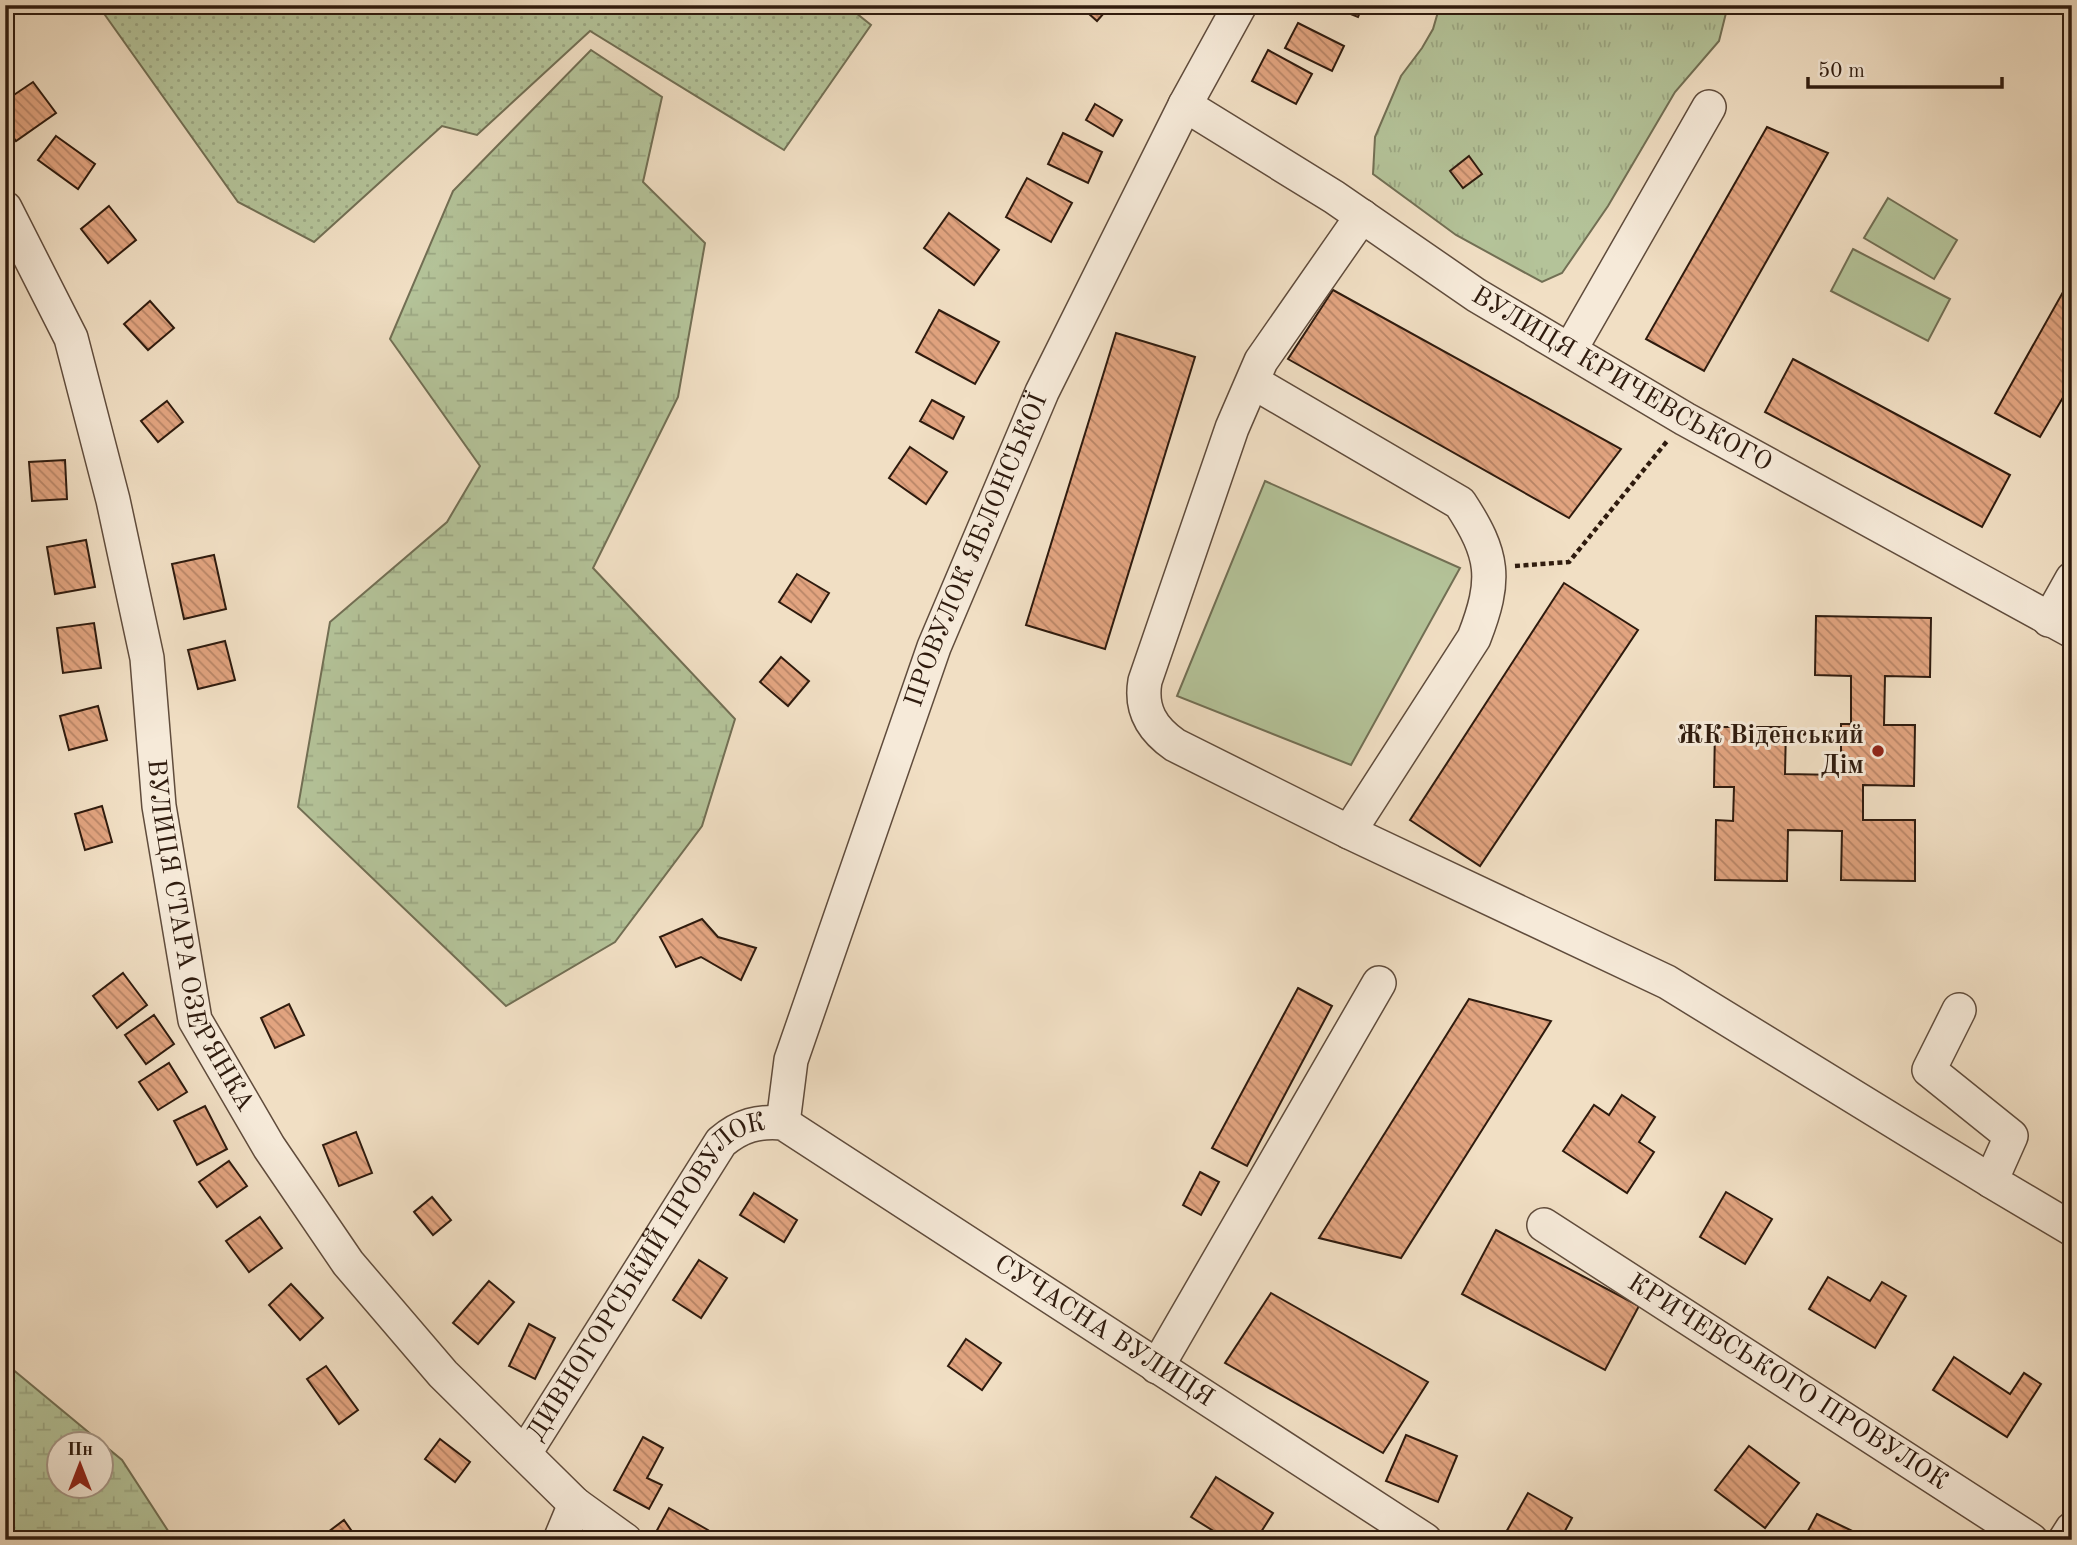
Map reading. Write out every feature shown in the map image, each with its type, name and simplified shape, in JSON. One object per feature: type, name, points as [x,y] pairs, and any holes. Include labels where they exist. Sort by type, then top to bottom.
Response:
[{"type":"street","name":"ПРОВУЛОК ЯБЛОНСЬКОЇ","points":[[783,1124],[792,1060],[934,647],[1042,392],[1185,105],[1240,5]]},
{"type":"street","name":"ВУЛИЦЯ КРИЧЕВСЬКОГО","points":[[1185,105],[1362,216],[1476,295],[1570,351],[1685,419],[2061,625]]},
{"type":"street","points":[[1570,351],[1709,107]]},
{"type":"street","name":"ВУЛИЦЯ СТАРА ОЗЕРЯНКА","points":[[5,208],[71,338],[113,500],[148,658],[159,806],[195,1020],[269,1147],[348,1263],[443,1374],[575,1504],[625,1540]]},
{"type":"street","points":[[1362,216],[1267,350],[1232,428],[1144,681],[1145,709],[1151,724],[1175,745],[1349,832],[1667,982],[2072,1229]]},
{"type":"street","points":[[1252,382],[1460,503],[1480,533],[1489,568],[1487,604],[1474,638],[1349,832]]},
{"type":"street","points":[[2061,625],[2072,579]]},
{"type":"street","points":[[1157,1367],[1379,983]]},
{"type":"street","points":[[1959,1010],[1929,1070],[2011,1136],[1991,1181]]},
{"type":"street","name":"ДИВНОГОРСЬКИЙ ПРОВУЛОК","points":[[525,1453],[721,1142],[735,1130],[751,1124],[783,1124]]},
{"type":"street","name":"СУЧАСНА ВУЛИЦЯ","points":[[783,1124],[1426,1540]]},
{"type":"street","name":"КРИЧЕВСЬКОГО ПРОВУЛОК","points":[[1544,1226],[2031,1540]]},
{"type":"street","points":[[560,1540],[575,1504]]},
{"type":"street","points":[[2065,1540],[2072,1529]]},
{"type":"path","points":[[1489,568],[1569,562],[1685,419]]},
{"type":"green space","points":[[107,5],[846,5],[871,25],[784,150],[590,31],[477,135],[442,126],[314,242],[238,202],[100,8]]},
{"type":"green space","points":[[1440,5],[1728,5],[1719,41],[1675,92],[1608,206],[1562,273],[1542,282],[1456,235],[1373,174],[1375,137],[1401,76],[1433,29]]},
{"type":"green space","points":[[591,50],[662,97],[643,182],[705,243],[678,397],[593,568],[735,719],[702,826],[615,942],[506,1006],[298,807],[330,622],[447,522],[480,466],[390,339],[453,191]]},
{"type":"green space","points":[[1888,198],[1957,240],[1934,279],[1864,238]]},
{"type":"green space","points":[[1853,249],[1950,299],[1928,341],[1831,291]]},
{"type":"green space","points":[[1265,481],[1460,568],[1351,765],[1177,696]]},
{"type":"green space","points":[[5,1363],[86,1430],[46,1430],[46,1500],[116,1500],[116,1455],[122,1460],[174,1540],[5,1540]]},
{"type":"building","points":[[1079,5],[1111,5],[1097,21]]},
{"type":"building","points":[[1328,5],[1363,5],[1358,17]]},
{"type":"building","points":[[1298,23],[1344,46],[1332,71],[1285,48]]},
{"type":"building","points":[[1268,50],[1312,74],[1296,104],[1252,81]]},
{"type":"building","points":[[33,82],[56,113],[16,141],[5,126],[5,101]]},
{"type":"building","points":[[1095,104],[1122,120],[1113,136],[1086,120]]},
{"type":"building","points":[[1767,127],[1828,153],[1704,371],[1646,339]]},
{"type":"building","points":[[1063,133],[1102,152],[1088,183],[1048,164]]},
{"type":"building","points":[[56,136],[95,164],[78,189],[38,160]]},
{"type":"building","points":[[1469,156],[1482,174],[1463,188],[1450,171]]},
{"type":"building","points":[[1027,178],[1072,203],[1051,242],[1006,217]]},
{"type":"building","points":[[109,206],[136,240],[108,263],[81,229]]},
{"type":"building","points":[[949,213],[999,250],[974,285],[924,248]]},
{"type":"building","points":[[2072,276],[2072,382],[2040,437],[1995,413]]},
{"type":"building","points":[[1333,290],[1621,449],[1569,518],[1288,359]]},
{"type":"building","points":[[150,301],[174,328],[148,350],[124,324]]},
{"type":"building","points":[[939,310],[999,342],[975,384],[916,352]]},
{"type":"building","points":[[1116,333],[1195,357],[1105,649],[1026,625]]},
{"type":"building","points":[[1793,359],[2010,475],[1982,527],[1765,412]]},
{"type":"building","points":[[932,400],[964,417],[953,439],[920,421]]},
{"type":"building","points":[[167,401],[183,422],[158,442],[141,421]]},
{"type":"building","points":[[910,447],[947,472],[926,504],[889,478]]},
{"type":"building","points":[[65,460],[67,499],[32,501],[29,462]]},
{"type":"building","points":[[86,540],[95,587],[55,594],[47,547]]},
{"type":"building","points":[[214,555],[226,609],[184,619],[172,564]]},
{"type":"building","points":[[797,574],[829,593],[811,622],[779,602]]},
{"type":"building","points":[[1564,583],[1638,630],[1480,866],[1410,820]]},
{"type":"building","name":"ЖК Віденський Дім","points":[[1816,616],[1931,618],[1930,677],[1885,676],[1884,725],[1915,725],[1914,786],[1863,785],[1863,820],[1915,820],[1915,881],[1841,880],[1842,831],[1788,830],[1787,881],[1715,880],[1716,820],[1733,821],[1734,787],[1714,787],[1715,727],[1786,727],[1785,774],[1841,775],[1841,724],[1851,724],[1851,676],[1815,675]]},
{"type":"building","points":[[94,623],[101,668],[63,673],[57,628]]},
{"type":"building","points":[[225,641],[235,680],[198,689],[188,650]]},
{"type":"building","points":[[781,657],[809,681],[788,706],[760,682]]},
{"type":"building","points":[[98,706],[107,740],[69,750],[60,716]]},
{"type":"building","points":[[102,806],[112,842],[85,850],[75,814]]},
{"type":"building","points":[[702,919],[718,937],[756,948],[741,980],[701,957],[676,967],[660,937]]},
{"type":"building","points":[[123,973],[147,1005],[117,1028],[93,996]]},
{"type":"building","points":[[1298,988],[1332,1006],[1247,1166],[1212,1148]]},
{"type":"building","points":[[1469,999],[1551,1021],[1401,1258],[1319,1238]]},
{"type":"building","points":[[289,1004],[304,1035],[275,1048],[261,1018]]},
{"type":"building","points":[[154,1015],[174,1044],[146,1064],[125,1035]]},
{"type":"building","points":[[169,1063],[187,1092],[158,1110],[139,1082]]},
{"type":"building","points":[[1622,1095],[1655,1117],[1639,1142],[1654,1152],[1627,1193],[1563,1151],[1594,1105],[1609,1115]]},
{"type":"building","points":[[205,1106],[227,1149],[197,1165],[174,1121]]},
{"type":"building","points":[[356,1132],[372,1173],[339,1186],[323,1145]]},
{"type":"building","points":[[229,1161],[247,1186],[217,1207],[199,1182]]},
{"type":"building","points":[[1200,1172],[1219,1182],[1201,1215],[1183,1205]]},
{"type":"building","points":[[1726,1192],[1772,1219],[1745,1264],[1700,1237]]},
{"type":"building","points":[[754,1193],[797,1220],[784,1242],[740,1215]]},
{"type":"building","points":[[432,1197],[451,1220],[433,1235],[414,1212]]},
{"type":"building","points":[[260,1217],[282,1248],[249,1272],[226,1241]]},
{"type":"building","points":[[1496,1230],[1639,1306],[1605,1370],[1462,1294]]},
{"type":"building","points":[[699,1260],[727,1278],[701,1318],[673,1300]]},
{"type":"building","points":[[1828,1277],[1870,1301],[1882,1282],[1906,1296],[1875,1348],[1809,1309]]},
{"type":"building","points":[[489,1281],[514,1302],[478,1344],[453,1323]]},
{"type":"building","points":[[291,1284],[323,1318],[300,1340],[269,1305]]},
{"type":"building","points":[[1271,1293],[1428,1382],[1383,1453],[1225,1363]]},
{"type":"building","points":[[529,1324],[555,1338],[535,1379],[509,1366]]},
{"type":"building","points":[[966,1339],[1001,1363],[982,1390],[948,1366]]},
{"type":"building","points":[[1954,1357],[2010,1394],[2024,1373],[2041,1384],[2007,1437],[1933,1390]]},
{"type":"building","points":[[326,1366],[358,1410],[339,1424],[307,1379]]},
{"type":"building","points":[[1406,1435],[1457,1456],[1438,1502],[1386,1481]]},
{"type":"building","points":[[643,1437],[663,1448],[647,1478],[662,1485],[649,1509],[614,1490]]},
{"type":"building","points":[[440,1439],[470,1462],[455,1482],[425,1459]]},
{"type":"building","points":[[1749,1446],[1799,1483],[1765,1528],[1715,1490]]},
{"type":"building","points":[[1216,1477],[1273,1513],[1256,1540],[1228,1540],[1191,1517]]},
{"type":"building","points":[[1528,1493],[1572,1518],[1560,1540],[1515,1540],[1505,1534]]},
{"type":"building","points":[[669,1508],[708,1530],[702,1540],[670,1540],[656,1532]]},
{"type":"building","points":[[1817,1514],[1869,1539],[1803,1540]]},
{"type":"building","points":[[344,1520],[358,1540],[321,1540],[320,1538]]},
{"type":"place","name":"ЖК Віденський Дім","points":[[1878,751]]}]
